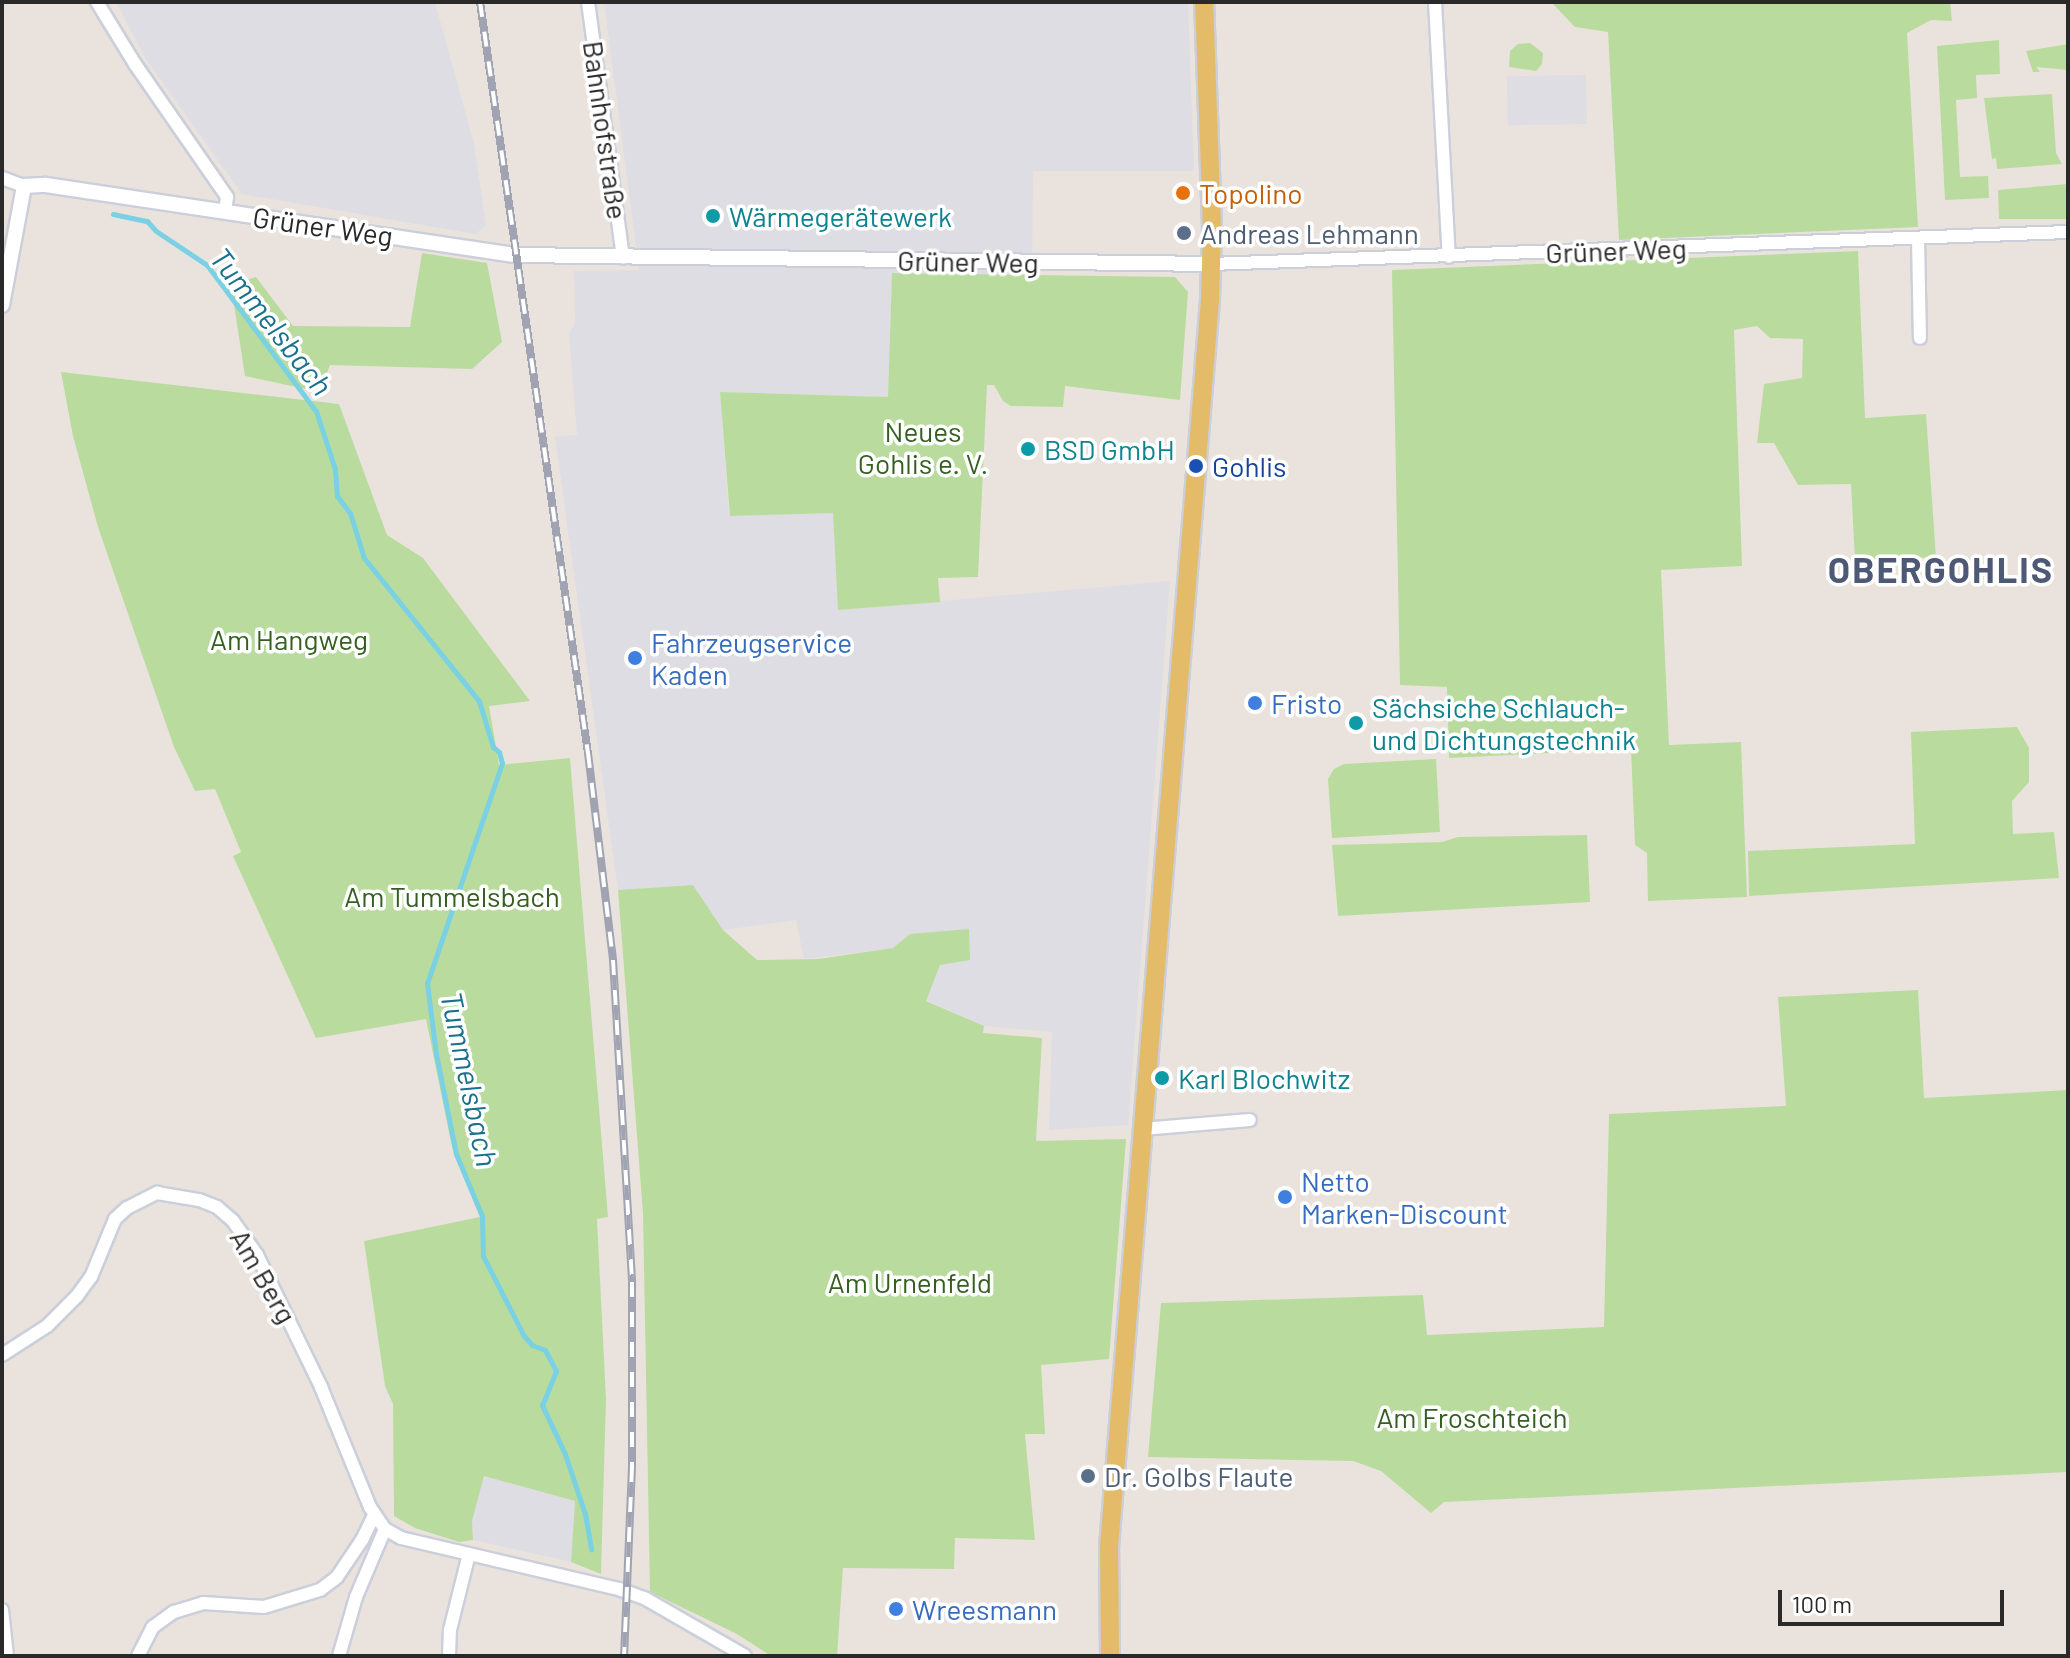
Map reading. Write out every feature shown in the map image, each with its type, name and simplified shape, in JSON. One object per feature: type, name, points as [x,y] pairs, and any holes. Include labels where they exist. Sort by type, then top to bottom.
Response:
[{"type":"main road","points":[[1110,1656],[1109,1547],[1211,264],[1204,2]]},
{"type":"street","points":[[97,2],[135,64],[227,197],[225,211]]},
{"type":"street","name":"Bahnhofstraße","points":[[588,2],[623,258]]},
{"type":"street","points":[[1435,2],[1449,257]]},
{"type":"street","points":[[2,178],[24,186],[2,305]]},
{"type":"street","name":"Grüner Weg","points":[[24,186],[46,185],[507,254],[623,258],[1211,264],[2068,232]]},
{"type":"street","points":[[1918,238],[1920,338]]},
{"type":"street","points":[[1142,1129],[1250,1120]]},
{"type":"street","name":"Am Berg","points":[[2,1355],[47,1326],[77,1296],[91,1277],[115,1219],[127,1208],[157,1193],[177,1194],[217,1207],[244,1235],[297,1334],[374,1515],[385,1529]]},
{"type":"street","points":[[138,1656],[153,1627],[174,1612],[203,1603],[264,1607],[320,1590],[337,1577],[362,1540],[374,1515]]},
{"type":"street","points":[[339,1656],[356,1597],[385,1529],[401,1538],[619,1589],[659,1606],[745,1656]]},
{"type":"street","points":[[449,1656],[450,1630],[469,1554]]},
{"type":"street","points":[[2,1610],[7,1656]]},
{"type":"shaded area","points":[[116,2],[435,2],[474,144],[486,226],[475,234],[242,194],[145,58]]},
{"type":"shaded area","points":[[604,2],[1188,2],[1194,171],[1033,171],[1032,276],[892,273],[888,397],[720,392],[729,515],[833,512],[839,610],[1170,581],[1128,1125],[1049,1130],[1052,1032],[984,1026],[926,1000],[940,965],[893,948],[804,959],[796,920],[723,930],[693,885],[618,890],[555,437],[577,435],[569,333],[575,324],[574,271],[639,270]]},
{"type":"shaded area","points":[[1586,75],[1587,124],[1508,125],[1507,76]]},
{"type":"shaded area","points":[[484,1476],[575,1501],[571,1562],[473,1540],[472,1521]]},
{"type":"green space","points":[[1551,2],[1950,2],[1952,21],[1931,20],[1907,33],[1918,227],[1619,240],[1608,32],[1575,27]]},
{"type":"green space","points":[[1999,40],[2000,74],[1976,75],[1977,98],[1956,100],[1960,177],[1988,176],[1989,198],[1945,200],[1937,46]]},
{"type":"green space","points":[[1530,43],[1543,53],[1542,64],[1536,71],[1509,67],[1510,51],[1518,44]]},
{"type":"green space","points":[[2068,44],[2068,70],[2036,67],[2040,72],[2033,72],[2026,51]]},
{"type":"green space","points":[[2052,94],[2056,153],[2062,164],[1997,169],[1996,158],[1992,159],[1984,98]]},
{"type":"green space","points":[[2068,184],[2068,219],[1999,219],[1998,190]]},
{"type":"green space","points":[[1858,251],[1865,418],[1926,414],[1936,557],[1855,561],[1851,484],[1798,485],[1774,443],[1757,443],[1764,384],[1802,378],[1803,339],[1770,338],[1757,326],[1734,330],[1742,566],[1661,570],[1669,745],[1741,742],[1747,897],[1648,901],[1647,853],[1635,845],[1631,749],[1449,758],[1447,687],[1400,685],[1392,270]]},
{"type":"green space","points":[[422,253],[487,263],[502,342],[472,369],[330,365],[320,392],[245,376],[231,285],[256,277],[293,326],[410,327]]},
{"type":"green space","name":"Neues Gohlis e. V.","points":[[892,273],[1175,277],[1188,292],[1180,400],[1065,386],[1063,407],[1011,406],[1003,401],[994,385],[987,385],[978,577],[938,578],[940,602],[838,610],[833,513],[730,516],[720,392],[888,397]]},
{"type":"green space","points":[[61,372],[339,404],[387,535],[423,558],[530,701],[489,706],[499,765],[570,758],[608,1217],[597,1219],[606,1399],[601,1574],[571,1562],[575,1501],[484,1476],[472,1521],[473,1540],[459,1542],[415,1528],[394,1516],[393,1404],[385,1386],[364,1241],[480,1217],[452,1147],[426,1019],[316,1038],[233,856],[241,852],[215,789],[195,791],[174,747],[98,527],[73,436]]},
{"type":"green space","points":[[2017,727],[2029,748],[2029,782],[2012,801],[2013,834],[2054,832],[2059,878],[1749,896],[1748,851],[1915,844],[1911,732]]},
{"type":"green space","points":[[1436,759],[1440,832],[1332,838],[1328,779],[1334,769],[1344,764]]},
{"type":"green space","points":[[1587,835],[1590,902],[1338,916],[1332,845],[1442,842],[1458,837]]},
{"type":"green space","name":"Am Urnenfeld","points":[[693,885],[723,930],[757,960],[818,959],[893,948],[910,934],[969,929],[970,960],[940,965],[926,1001],[984,1026],[983,1033],[1042,1038],[1036,1141],[1126,1139],[1109,1359],[1041,1365],[1045,1434],[1025,1434],[1035,1540],[955,1538],[954,1569],[843,1568],[837,1656],[771,1656],[737,1634],[650,1592],[643,1213],[618,890]]},
{"type":"green space","name":"Am Froschteich","points":[[1918,990],[1924,1098],[2068,1090],[2068,1472],[1444,1502],[1431,1513],[1381,1471],[1353,1461],[1148,1457],[1161,1303],[1423,1295],[1427,1335],[1604,1327],[1609,1114],[1786,1106],[1778,997]]},
{"type":"waterway","name":"Tummelsbach","points":[[113,214],[147,221],[156,231],[207,265],[316,411],[335,469],[337,496],[350,513],[364,558],[479,701],[493,747],[499,752],[502,763],[427,983],[436,1054],[456,1154],[482,1216],[483,1256],[524,1336],[532,1345],[545,1350],[556,1371],[542,1405],[565,1454],[585,1514],[591,1549]]},
{"type":"railway","points":[[480,2],[588,753],[613,960],[632,1282],[632,1467],[624,1656]]},
{"type":"place","name":"Topolino","points":[[1183,193]]},
{"type":"place","name":"Wärmegerätewerk","points":[[713,216]]},
{"type":"place","name":"Andreas Lehmann","points":[[1184,233]]},
{"type":"place","name":"BSD GmbH","points":[[1028,449]]},
{"type":"place","name":"Gohlis","points":[[1196,466]]},
{"type":"place","name":"Fahrzeugservice Kaden","points":[[635,658]]},
{"type":"place","name":"Fristo","points":[[1255,703]]},
{"type":"place","name":"Sächsiche Schlauch- und Dichtungstechnik","points":[[1356,723]]},
{"type":"place","name":"Karl Blochwitz","points":[[1162,1078]]},
{"type":"place","name":"Netto Marken-Discount","points":[[1285,1197]]},
{"type":"place","name":"Dr. Golbs Flaute","points":[[1088,1476]]},
{"type":"place","name":"Wreesmann","points":[[896,1609]]},
{"type":"district","name":"OBERGOHLIS","points":[[1941,569]]},
{"type":"park label","name":"Am Hangweg","points":[[289,639]]},
{"type":"park label","name":"Am Tummelsbach","points":[[452,896]]}]
